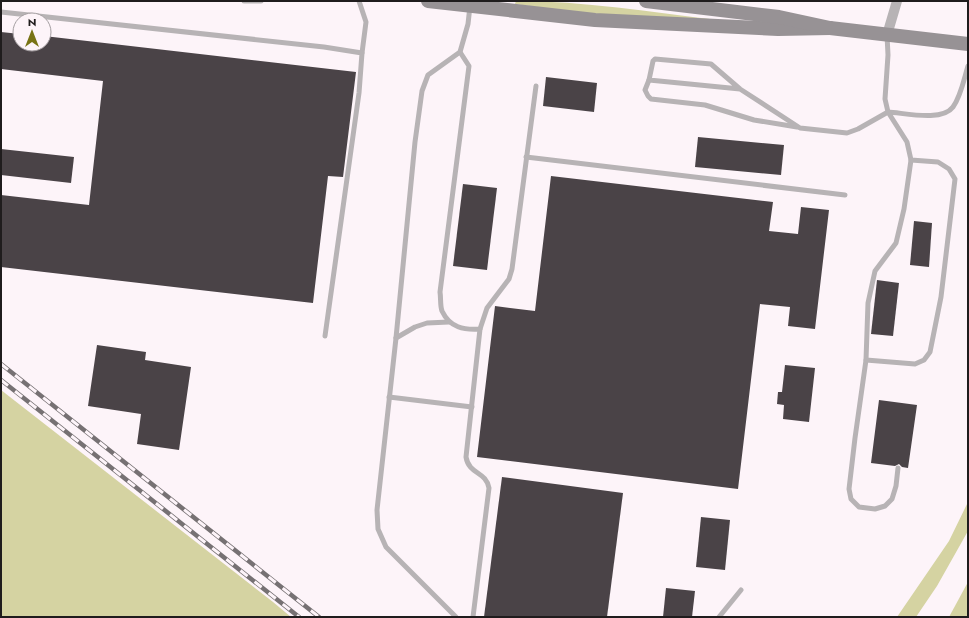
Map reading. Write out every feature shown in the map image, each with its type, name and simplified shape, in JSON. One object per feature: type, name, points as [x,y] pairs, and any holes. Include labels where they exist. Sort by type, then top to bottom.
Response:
[{"type":"main road","points":[[428,1],[471,3],[595,20],[778,29],[830,28]]},
{"type":"main road","points":[[646,1],[779,17],[830,28],[968,44]]},
{"type":"street","points":[[887,35],[896,1]]},
{"type":"lane","points":[[244,1],[261,1]]},
{"type":"lane","points":[[325,336],[358,101],[366,22],[359,1]]},
{"type":"lane","points":[[456,617],[386,547],[378,529],[377,510],[396,338],[415,142],[422,91],[428,75],[460,52],[468,24],[471,3]]},
{"type":"lane","points":[[1,12],[316,46],[362,53]]},
{"type":"lane","points":[[887,35],[888,55],[885,99],[888,112],[907,142],[911,160],[904,209],[896,243],[875,271],[868,302],[866,360],[854,438],[849,488],[851,499],[859,507],[875,509],[885,506],[892,499],[896,486],[898,468]]},
{"type":"lane","points":[[460,52],[469,66],[440,292],[442,310],[450,322],[457,327],[468,330],[480,329]]},
{"type":"lane","points":[[800,128],[740,89],[711,64],[657,58],[654,60],[645,90],[651,99],[705,105],[754,120],[800,128],[847,133],[858,129],[888,112],[940,116],[948,112],[957,100],[968,66]]},
{"type":"lane","points":[[648,80],[740,89]]},
{"type":"lane","points":[[473,617],[489,488],[488,483],[484,478],[471,469],[466,457],[480,329],[487,308],[509,279],[512,269],[536,86]]},
{"type":"lane","points":[[526,157],[845,195]]},
{"type":"lane","points":[[866,360],[915,364],[924,360],[930,352],[941,297],[955,179],[948,169],[938,162],[911,160]]},
{"type":"lane","points":[[396,338],[415,327],[427,323],[450,322]]},
{"type":"lane","points":[[389,397],[472,407]]},
{"type":"lane","points":[[719,617],[741,590]]},
{"type":"shaded area","points":[[516,1],[541,1],[592,5],[718,20],[580,13],[515,4]]},
{"type":"shaded area","points":[[1,390],[273,602],[291,617],[1,617]]},
{"type":"shaded area","points":[[968,502],[968,531],[937,586],[916,617],[897,617],[949,541]]},
{"type":"shaded area","points":[[968,582],[968,617],[949,617]]},
{"type":"building","points":[[1,32],[12,33],[12,52],[52,52],[52,37],[356,72],[343,177],[328,176],[313,303],[1,267],[1,195],[89,205],[103,81],[1,69]]},
{"type":"building","points":[[546,77],[597,83],[594,112],[543,106]]},
{"type":"building","points":[[698,137],[784,145],[781,175],[695,167]]},
{"type":"building","points":[[1,149],[74,157],[71,183],[1,175]]},
{"type":"building","points":[[551,176],[773,202],[769,231],[798,234],[801,207],[829,210],[815,329],[788,326],[790,307],[760,304],[738,489],[477,457],[495,306],[535,311]]},
{"type":"building","points":[[463,184],[497,188],[487,270],[453,266]]},
{"type":"building","points":[[914,221],[932,223],[929,267],[910,265]]},
{"type":"building","points":[[877,280],[899,283],[893,336],[871,334]]},
{"type":"building","points":[[97,345],[146,352],[145,360],[191,367],[179,450],[137,444],[141,414],[88,406]]},
{"type":"building","points":[[785,365],[815,368],[809,422],[783,419],[784,405],[777,404],[778,392],[782,392]]},
{"type":"building","points":[[879,400],[917,405],[908,468],[902,467],[899,464],[895,466],[871,463]]},
{"type":"building","points":[[502,477],[623,493],[607,617],[484,617]]},
{"type":"building","points":[[701,517],[730,520],[725,570],[696,567]]},
{"type":"building","points":[[666,588],[695,591],[692,617],[663,617]]},
{"type":"railway","points":[[1,364],[319,617]]},
{"type":"railway","points":[[1,380],[299,617]]}]
